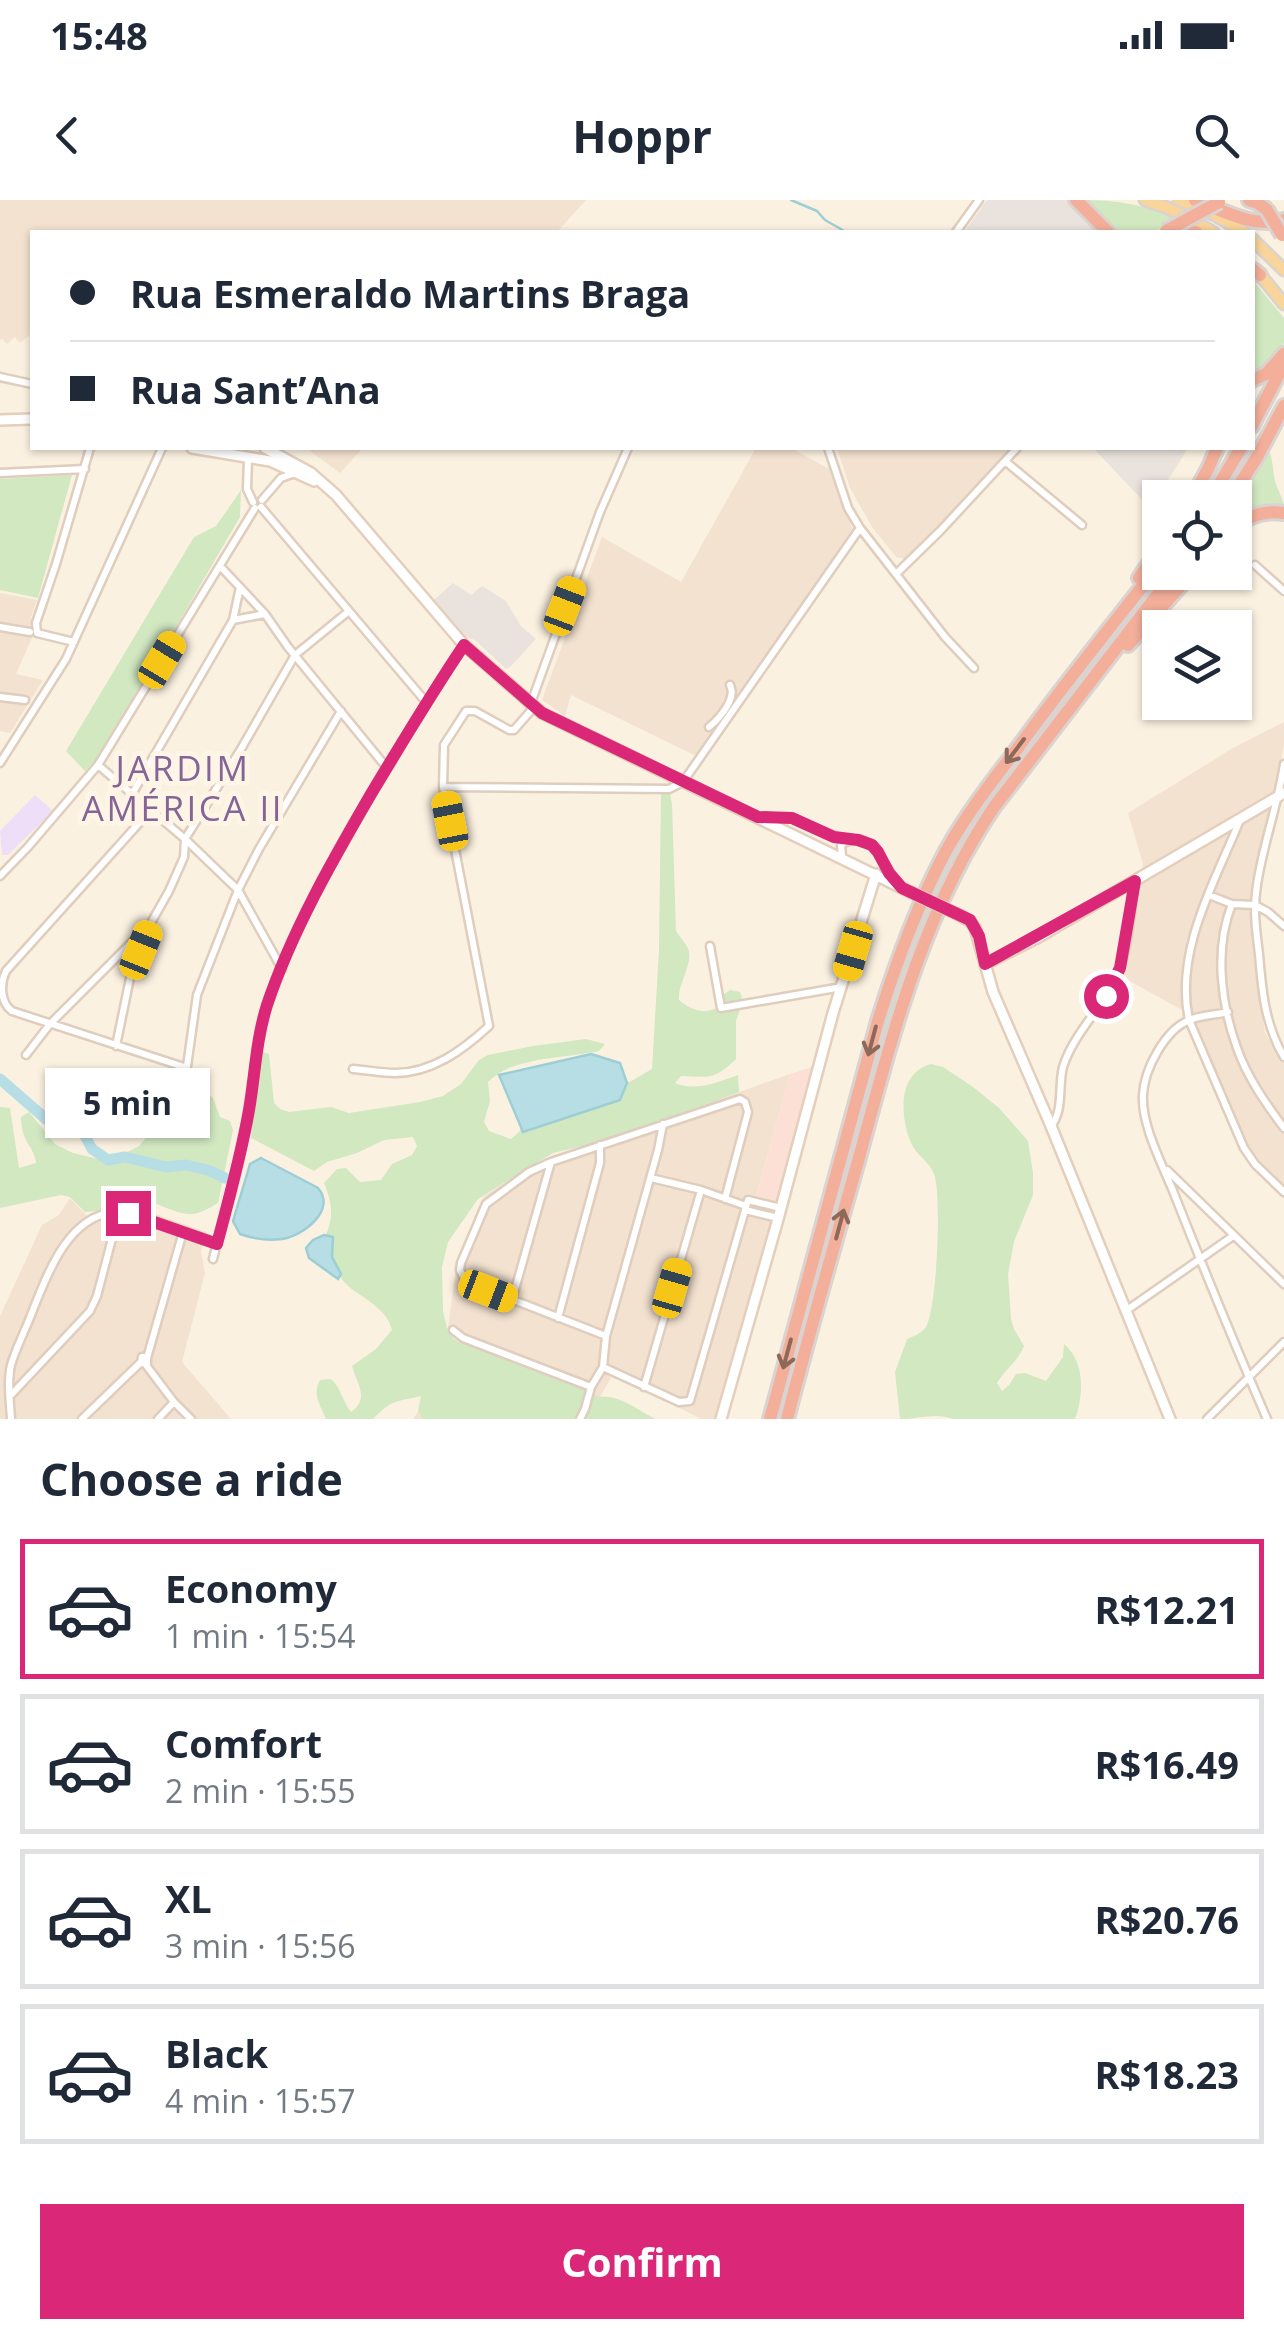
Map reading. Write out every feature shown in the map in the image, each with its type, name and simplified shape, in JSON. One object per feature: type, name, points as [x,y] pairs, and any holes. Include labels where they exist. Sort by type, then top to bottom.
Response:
[{"type":"highway","points":[[1076,200],[1106,230]]},
{"type":"highway","points":[[1195,200],[1246,220],[1284,220]]},
{"type":"highway","points":[[1249,200],[1267,210],[1283,237]]},
{"type":"highway","points":[[1169,230],[1222,201]]},
{"type":"highway","points":[[1255,379],[1266,374],[1284,354]]},
{"type":"highway","points":[[1255,420],[1284,364]]},
{"type":"highway","points":[[1242,480],[1284,406]]},
{"type":"highway","points":[[1196,480],[1207,450]]},
{"type":"highway","points":[[1199,480],[1215,450]]},
{"type":"highway","points":[[1222,480],[1240,450]]},
{"type":"highway","points":[[1252,517],[1284,513]]},
{"type":"highway","points":[[1050,704],[1142,573]]},
{"type":"highway","points":[[770,1419],[878,1021],[914,917],[956,834],[983,794],[1142,587]]},
{"type":"highway","points":[[787,1419],[894,1030],[942,898],[994,806],[1160,590]]},
{"type":"highway","points":[[1066,713],[1177,590]]},
{"type":"main road","points":[[1145,200],[1209,230]]},
{"type":"main road","points":[[1179,200],[1241,230]]},
{"type":"main road","points":[[1255,242],[1284,270]]},
{"type":"main road","points":[[1255,270],[1284,304]]},
{"type":"main road","points":[[0,420],[30,419]]},
{"type":"main road","points":[[248,458],[252,450]]},
{"type":"main road","points":[[270,450],[326,486],[464,645],[542,713],[970,920],[993,992],[1170,1419]]},
{"type":"main road","points":[[238,452],[283,466],[326,486]]},
{"type":"main road","points":[[279,454],[283,466]]},
{"type":"main road","points":[[985,964],[1282,794]]},
{"type":"main road","points":[[721,1419],[876,874]]},
{"type":"street","points":[[957,230],[979,200]]},
{"type":"street","points":[[0,376],[30,384]]},
{"type":"street","points":[[33,632],[90,450]]},
{"type":"street","points":[[0,762],[66,659],[161,450]]},
{"type":"street","points":[[354,1069],[395,1073],[438,1064],[468,1045],[488,1026],[443,787],[444,745],[466,711],[476,711],[514,730],[532,705],[600,512],[627,450]]},
{"type":"street","points":[[829,450],[848,508],[860,528],[945,638],[974,668]]},
{"type":"street","points":[[896,574],[1015,450]]},
{"type":"street","points":[[248,458],[247,490],[426,702]]},
{"type":"street","points":[[1005,462],[1082,524]]},
{"type":"street","points":[[281,478],[283,466]]},
{"type":"street","points":[[0,472],[85,469]]},
{"type":"street","points":[[2,869],[28,847],[98,766],[258,504],[281,478],[296,472]]},
{"type":"street","points":[[443,787],[668,789],[683,782],[860,528]]},
{"type":"street","points":[[1256,565],[1284,591]]},
{"type":"street","points":[[220,566],[265,614],[387,768]]},
{"type":"street","points":[[132,794],[233,620],[241,586]]},
{"type":"street","points":[[116,1046],[130,978],[152,921],[184,857],[185,839],[295,656],[349,611]]},
{"type":"street","points":[[233,620],[265,614]]},
{"type":"street","points":[[0,627],[74,642]]},
{"type":"street","points":[[213,1259],[237,1169],[258,1042],[282,969],[311,902],[426,702],[464,645]]},
{"type":"street","points":[[708,727],[733,696],[730,685]]},
{"type":"street","points":[[0,696],[25,700]]},
{"type":"street","points":[[182,1102],[196,995],[238,890],[341,711]]},
{"type":"street","points":[[1284,764],[1282,794],[1257,881],[1255,905],[1264,1008],[1284,1058]]},
{"type":"street","points":[[98,766],[185,839],[238,890],[282,969]]},
{"type":"street","points":[[150,811],[2,978],[0,993],[6,1008],[187,1068]]},
{"type":"street","points":[[758,817],[792,818],[834,837],[872,845],[889,873],[904,888]]},
{"type":"street","points":[[1240,818],[1194,935],[1186,968],[1185,1000],[1189,1020],[1249,1156],[1284,1192]]},
{"type":"street","points":[[842,857],[841,845],[849,840]]},
{"type":"street","points":[[863,868],[875,866],[881,856]]},
{"type":"street","points":[[876,874],[881,856]]},
{"type":"street","points":[[1051,1126],[1058,1116],[1059,1088],[1067,1057],[1120,968],[1135,881]]},
{"type":"street","points":[[1209,895],[1232,904],[1255,905],[1284,926]]},
{"type":"street","points":[[1232,904],[1222,941],[1222,974],[1236,1047],[1244,1067],[1284,1128]]},
{"type":"street","points":[[26,1055],[50,1024],[152,921]]},
{"type":"street","points":[[710,946],[721,1008],[842,987]]},
{"type":"street","points":[[1228,1012],[1189,1020],[1176,1028],[1152,1064],[1142,1092],[1163,1166],[1267,1419]]},
{"type":"street","points":[[606,1336],[465,1281],[461,1263],[486,1204],[529,1172],[551,1162],[736,1099],[745,1102],[748,1112],[725,1199]]},
{"type":"street","points":[[580,1419],[591,1386],[603,1367],[606,1336],[662,1124]]},
{"type":"street","points":[[558,1318],[600,1163],[600,1145]]},
{"type":"street","points":[[512,1300],[551,1162]]},
{"type":"street","points":[[1163,1166],[1284,1284]]},
{"type":"street","points":[[650,1178],[780,1214]]},
{"type":"street","points":[[1172,1189],[1185,1186]]},
{"type":"street","points":[[644,1387],[700,1190]]},
{"type":"street","points":[[603,1367],[679,1402],[690,1401],[746,1206]]},
{"type":"street","points":[[11,1419],[10,1376],[14,1357],[64,1244],[94,1219],[119,1212],[217,1244]]},
{"type":"street","points":[[10,1396],[90,1311],[119,1212]]},
{"type":"street","points":[[82,1419],[144,1362],[183,1232]]},
{"type":"street","points":[[1127,1310],[1234,1236]]},
{"type":"street","points":[[454,1330],[462,1338],[591,1386]]},
{"type":"street","points":[[1208,1419],[1284,1342]]},
{"type":"street","points":[[144,1362],[191,1419]]},
{"type":"street","points":[[158,1419],[174,1402]]},
{"type":"shaded area","points":[[0,200],[586,200],[559,230],[30,230],[30,335],[20,343],[15,337],[7,344],[0,340]]},
{"type":"shaded area","points":[[987,200],[1069,200],[1096,222],[1094,230],[965,230]]},
{"type":"shaded area","points":[[309,450],[361,450],[340,473]]},
{"type":"shaded area","points":[[755,450],[795,450],[831,470],[853,530],[696,756],[571,695],[565,716],[542,700],[602,537],[681,582]]},
{"type":"shaded area","points":[[838,450],[1009,450],[904,559],[896,557],[872,527],[850,488]]},
{"type":"shaded area","points":[[1095,450],[1186,450],[1168,480],[1142,480],[1142,500]]},
{"type":"shaded area","points":[[453,583],[471,595],[482,586],[506,601],[521,626],[536,639],[510,667],[506,669],[475,640],[466,637],[434,600]]},
{"type":"shaded area","points":[[0,593],[37,600],[31,617],[32,638],[16,674],[43,680],[10,733],[0,731]]},
{"type":"shaded area","points":[[1284,722],[1284,745],[1254,871],[1250,912],[1265,1033],[1284,1062],[1284,1199],[1248,1162],[1184,1011],[1122,977],[1143,864],[1128,813],[1233,748]]},
{"type":"shaded area","points":[[35,795],[53,811],[8,855],[2,855],[0,831]]},
{"type":"shaded area","points":[[818,1065],[778,1204],[756,1198],[790,1074]]},
{"type":"shaded area","points":[[790,1074],[756,1197],[778,1204],[714,1419],[701,1419],[613,1374],[588,1419],[413,1419],[466,1347],[448,1328],[456,1268],[484,1196],[537,1163]]},
{"type":"shaded area","points":[[70,1198],[88,1217],[108,1207],[135,1207],[207,1232],[201,1251],[205,1273],[182,1362],[231,1419],[0,1419],[0,1316],[42,1225],[59,1215]]},
{"type":"green space","points":[[1081,200],[1130,204],[1177,219],[1158,230],[1111,230]]},
{"type":"green space","points":[[1255,283],[1284,318],[1284,343],[1273,363],[1255,374]]},
{"type":"green space","points":[[1268,449],[1284,509],[1252,518],[1250,480]]},
{"type":"green space","points":[[72,475],[38,598],[0,590],[0,479]]},
{"type":"green space","points":[[241,490],[240,517],[103,752],[85,771],[66,751],[194,537],[216,526]]},
{"type":"green space","points":[[1146,590],[1158,590],[943,886],[783,1419],[774,1419],[878,1036],[913,934],[945,862],[984,798]]},
{"type":"green space","points":[[661,792],[670,794],[672,804],[676,931],[689,951],[679,1000],[694,1009],[710,1010],[721,1006],[722,996],[730,990],[740,992],[743,1001],[736,1021],[736,1059],[717,1074],[681,1076],[675,1083],[699,1086],[738,1075],[739,1092],[620,1137],[553,1153],[478,1199],[448,1242],[442,1267],[443,1312],[454,1339],[577,1377],[598,1397],[621,1400],[656,1419],[423,1419],[418,1411],[421,1396],[395,1402],[373,1419],[326,1419],[317,1395],[320,1380],[331,1379],[351,1412],[361,1396],[352,1366],[376,1349],[392,1330],[381,1311],[347,1285],[330,1261],[323,1241],[331,1212],[324,1183],[337,1169],[346,1168],[360,1182],[381,1180],[392,1164],[412,1155],[417,1146],[413,1137],[384,1140],[314,1171],[251,1138],[260,1051],[269,1054],[274,1103],[280,1109],[289,1112],[331,1107],[349,1113],[443,1096],[461,1084],[479,1060],[488,1055],[586,1039],[605,1044],[599,1051],[510,1068],[488,1082],[490,1101],[484,1122],[489,1131],[511,1139],[532,1111],[616,1090],[652,1069],[659,950]]},
{"type":"green space","points":[[931,1064],[943,1067],[973,1087],[999,1108],[1028,1141],[1033,1195],[1014,1242],[1008,1274],[1011,1319],[1024,1346],[997,1383],[1002,1391],[1016,1374],[1025,1373],[1046,1381],[1063,1357],[1064,1344],[1076,1360],[1081,1379],[1075,1419],[900,1419],[895,1372],[907,1339],[926,1327],[930,1316],[938,1226],[934,1174],[911,1143],[904,1097],[912,1076]]},
{"type":"green space","points":[[206,1092],[213,1098],[220,1117],[230,1121],[233,1130],[218,1203],[211,1207],[188,1214],[144,1199],[123,1197],[106,1210],[85,1212],[70,1197],[61,1195],[0,1208],[0,1107],[10,1108],[19,1168],[36,1163],[21,1125],[21,1117],[29,1112],[55,1144],[73,1153],[114,1159],[139,1146],[164,1116],[184,1109]]},
{"type":"water","points":[[591,1054],[620,1063],[627,1083],[620,1100],[523,1132],[499,1075]]},
{"type":"water","points":[[261,1158],[318,1188],[323,1196],[315,1221],[290,1237],[250,1237],[240,1234],[233,1221],[250,1164]]},
{"type":"water","points":[[324,1235],[333,1237],[332,1257],[341,1274],[338,1279],[309,1258],[306,1248]]},
{"type":"waterway","points":[[791,200],[817,211],[842,230]]},
{"type":"waterway","points":[[0,1079],[46,1119],[70,1124],[84,1134],[92,1149],[108,1160],[125,1157],[166,1167],[186,1165],[225,1178]]},
{"type":"district","name":"JARDIM AMÉRICA II","points":[[183,787]]},
{"type":"route","points":[[128,1213],[217,1244],[249,1110],[258,1042],[282,969],[334,858],[464,645],[542,713],[758,817],[792,818],[834,837],[872,845],[902,888],[970,920],[979,936],[985,964],[1135,881],[1120,968],[1106,996]]}]
